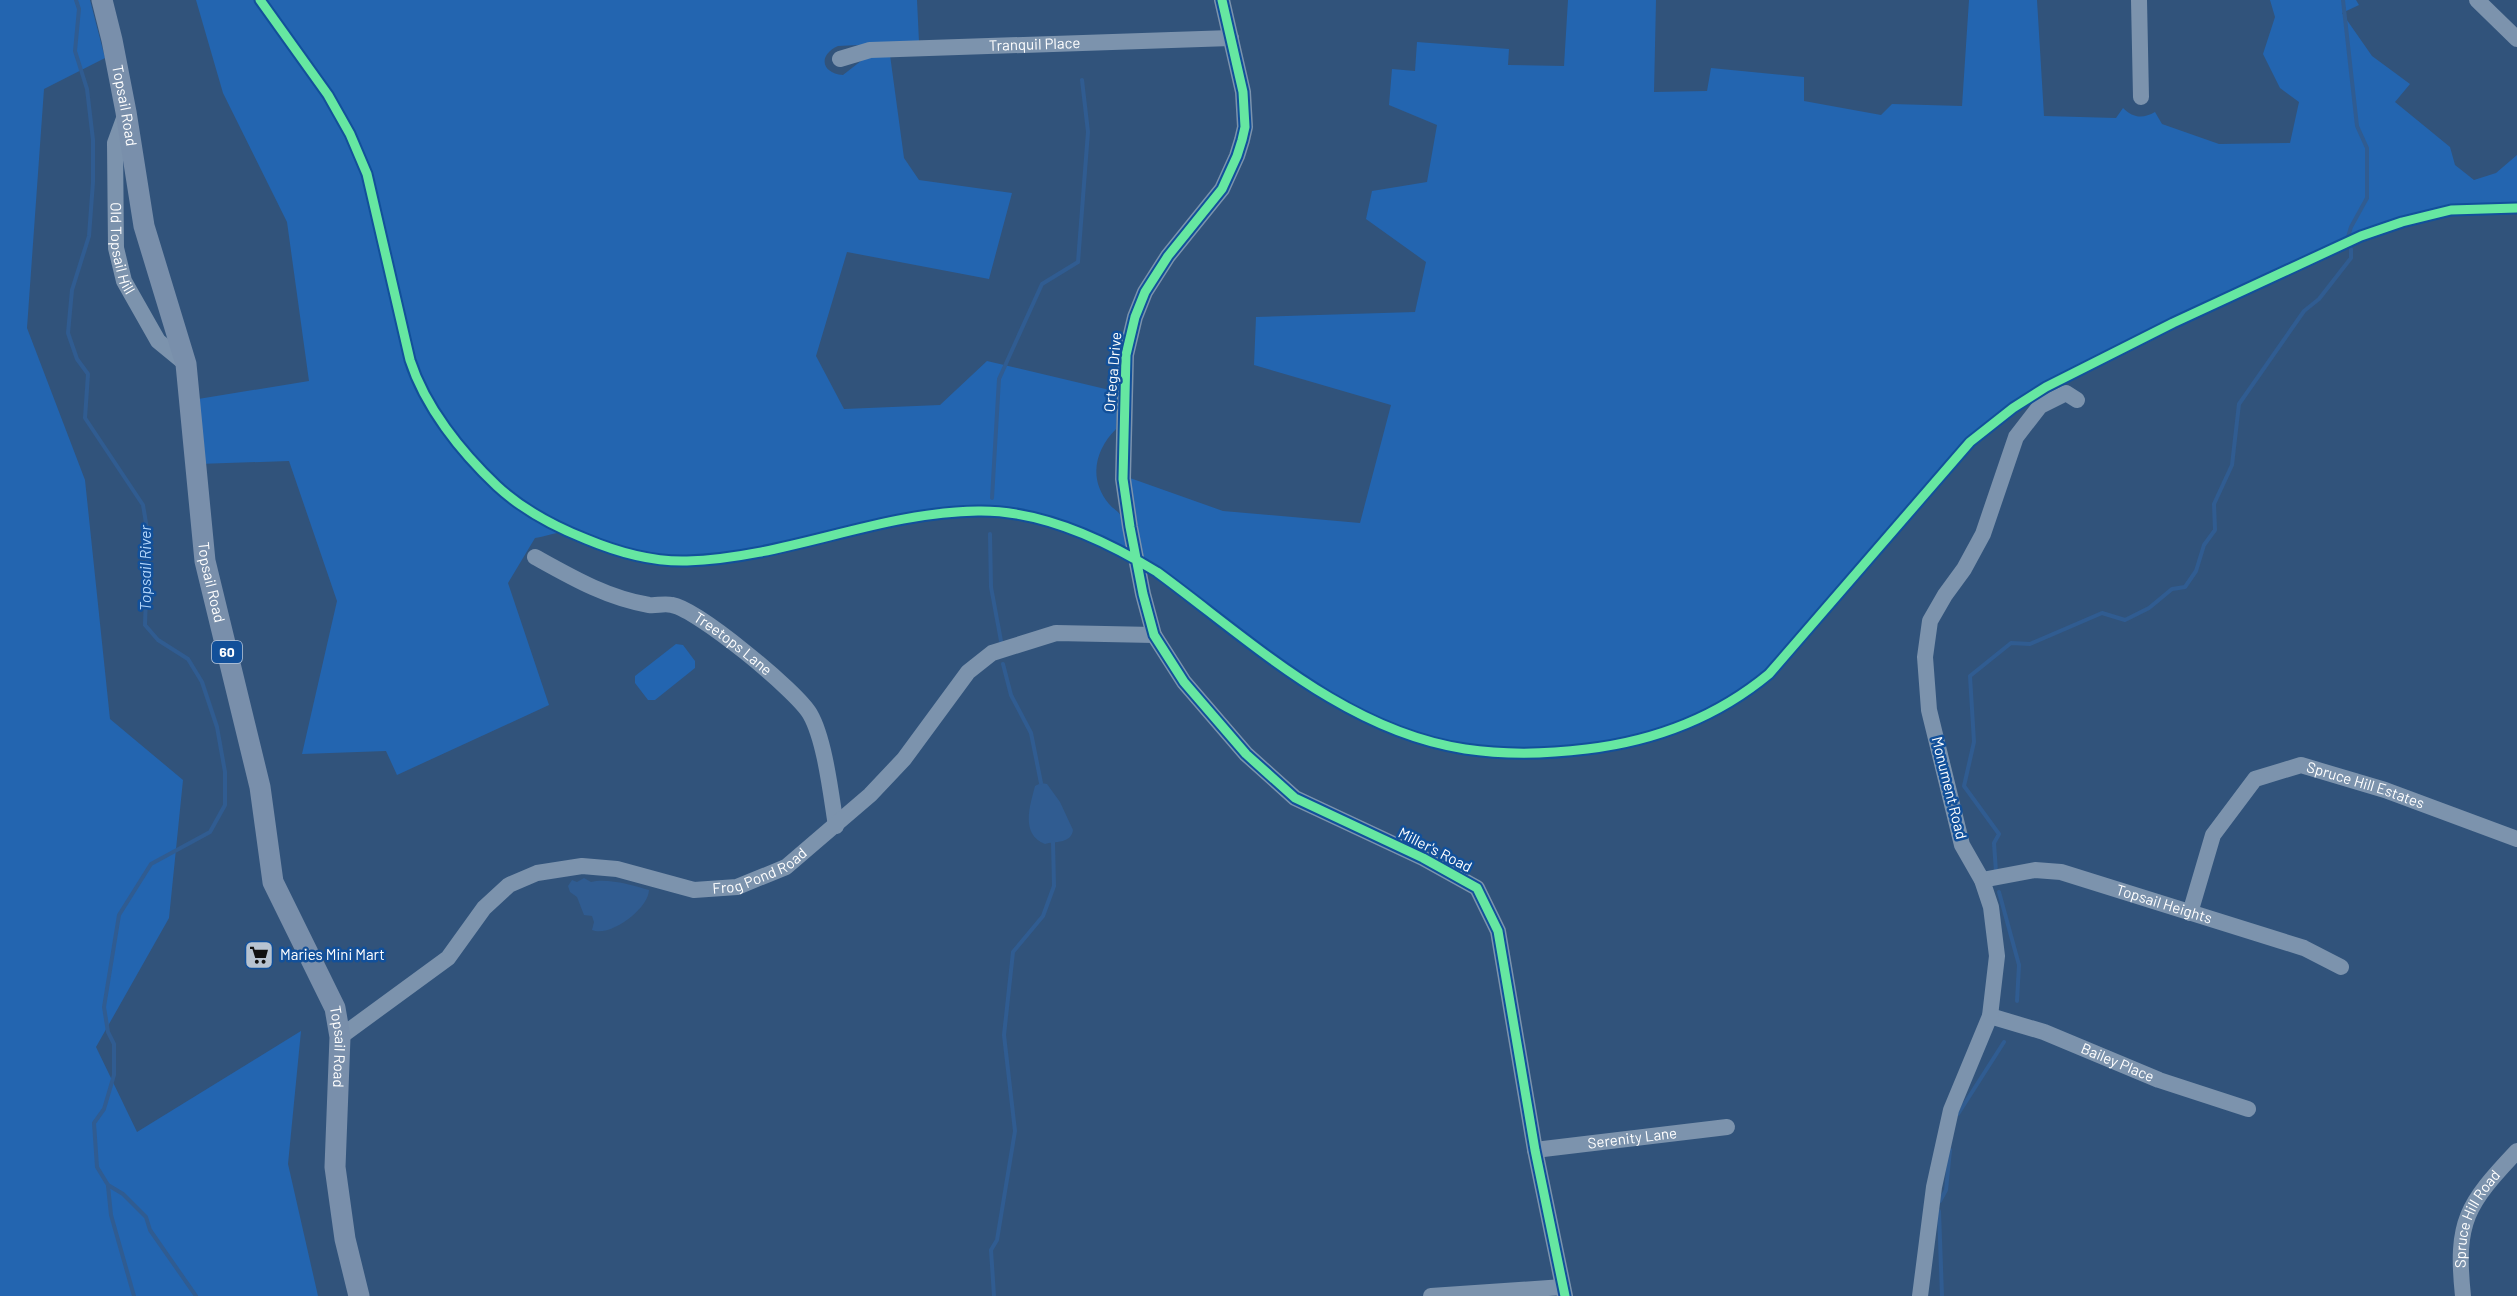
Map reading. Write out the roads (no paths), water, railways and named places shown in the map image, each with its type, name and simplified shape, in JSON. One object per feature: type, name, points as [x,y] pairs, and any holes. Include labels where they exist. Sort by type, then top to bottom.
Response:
[{"type":"main road","name":"Topsail Road","points":[[102,0],[126,112],[144,226],[186,364],[205,561],[260,787],[273,882],[335,1008],[340,1037],[335,1167],[345,1239],[359,1296]]},
{"type":"street","name":"Ortega Drive","points":[[1154,635],[1143,594],[1126,504],[1123,420],[1126,355],[1135,317],[1151,280],[1222,189],[1237,156],[1245,127],[1245,111],[1222,0]]},
{"type":"street","points":[[2139,0],[2141,97]]},
{"type":"street","points":[[2477,0],[2517,39]]},
{"type":"street","name":"Tranquil Place","points":[[840,59],[870,50],[1231,38]]},
{"type":"street","name":"Old Topsail Hill","points":[[126,112],[115,143],[116,248],[124,281],[158,340],[186,364]]},
{"type":"street","name":"Monument Road","points":[[1920,1296],[1934,1187],[1951,1110],[1990,1016],[1996,977],[1997,946],[1991,908],[1982,880],[1962,845],[1929,710],[1925,657],[1930,621],[1964,569],[1983,534],[2016,437],[2040,406],[2066,393],[2077,400]]},
{"type":"street","name":"Treetops Lane","points":[[535,557],[593,589],[649,605],[672,604],[697,616],[795,696],[810,714],[822,751],[836,826]]},
{"type":"street","name":"Frog Pond Road","points":[[340,1037],[448,958],[484,908],[509,885],[537,873],[582,866],[617,869],[694,890],[737,887],[786,867],[870,795],[904,759],[968,672],[992,653],[1056,633],[1154,635]]},
{"type":"street","name":"Miller's Road","points":[[1154,635],[1184,682],[1221,728],[1295,798],[1423,858],[1477,888],[1498,931],[1535,1150],[1564,1292]]},
{"type":"street","name":"Spruce Hill Estates","points":[[2190,913],[2213,835],[2224,820],[2255,779],[2301,765],[2393,793],[2517,839]]},
{"type":"street","name":"Topsail Heights","points":[[1982,880],[2035,870],[2052,870],[2304,948],[2341,967]]},
{"type":"street","name":"Bailey Place","points":[[1990,1016],[2043,1032],[2159,1080],[2248,1109]]},
{"type":"street","name":"Serenity Lane","points":[[1535,1150],[1727,1127]]},
{"type":"street","name":"Spruce Hill Road","points":[[2463,1296],[2461,1248],[2469,1211],[2479,1192],[2517,1151]]},
{"type":"street","points":[[1431,1296],[1564,1292]]},
{"type":"waterway","name":"Topsail River","points":[[76,0],[79,9],[75,51],[87,89],[93,140],[93,182],[89,236],[72,290],[68,333],[77,359],[88,374],[85,418],[143,505],[148,535],[145,625],[158,640],[188,659],[202,682],[217,727],[225,772],[225,805],[210,832],[151,864],[119,915],[104,1007],[108,1032],[114,1044],[114,1075],[104,1109],[94,1123],[97,1167],[108,1185],[123,1194],[146,1217],[150,1230],[196,1296]]},
{"type":"waterway","points":[[2343,0],[2357,126],[2367,148],[2367,198],[2348,237]]},
{"type":"waterway","points":[[992,498],[999,379],[1042,284],[1078,262],[1088,132],[1082,80]]},
{"type":"waterway","points":[[1996,872],[1994,843],[1999,834],[1964,786],[1974,742],[1970,676],[2011,643],[2030,644],[2102,613],[2125,620],[2149,608],[2172,589],[2185,587],[2196,571],[2204,545],[2215,530],[2214,504],[2232,465],[2239,404],[2304,311],[2319,299],[2351,258],[2351,249]]},
{"type":"waterway","points":[[990,534],[991,587],[1001,641]]},
{"type":"waterway","points":[[1003,664],[1011,695],[1031,733],[1041,783]]},
{"type":"waterway","points":[[994,1296],[991,1250],[997,1240],[1015,1131],[1004,1035],[1013,952],[1043,916],[1054,886],[1053,842]]},
{"type":"waterway","points":[[1999,892],[2019,965],[2017,1001]]},
{"type":"waterway","points":[[1958,1114],[2004,1042]]},
{"type":"waterway","points":[[1940,1201],[1946,1190],[1950,1150]]},
{"type":"waterway","points":[[108,1186],[111,1215],[134,1296]]},
{"type":"waterway","points":[[1939,1211],[1942,1296]]},
{"type":"place","name":"Maries Mini Mart","points":[[259,955]]}]
